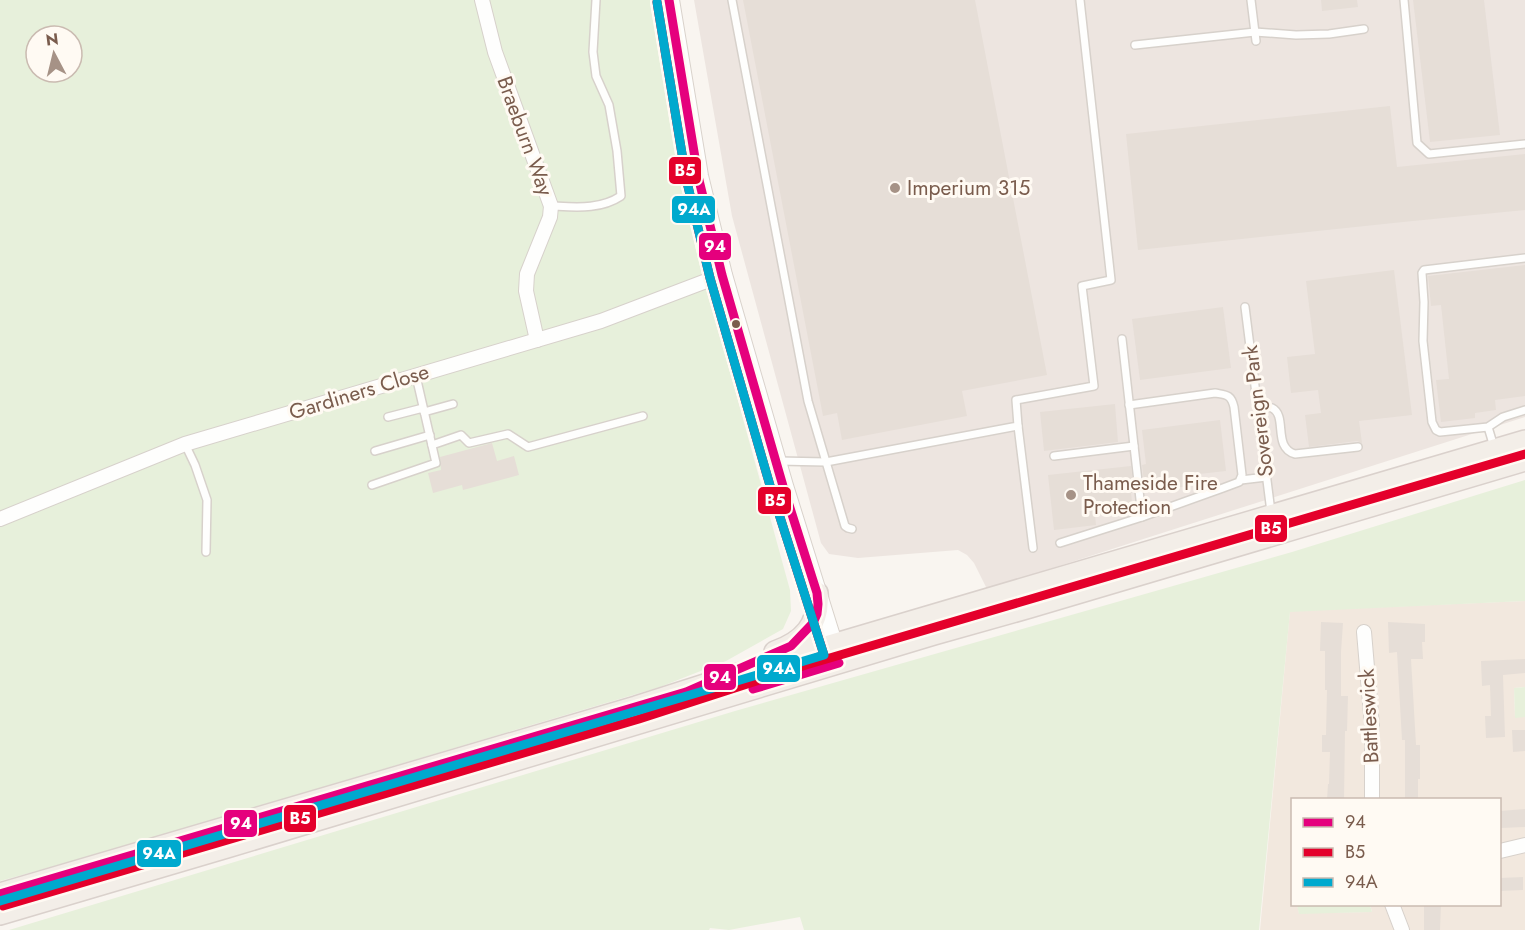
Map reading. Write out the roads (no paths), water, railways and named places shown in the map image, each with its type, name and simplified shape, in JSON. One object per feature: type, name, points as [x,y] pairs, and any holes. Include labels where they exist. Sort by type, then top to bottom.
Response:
[{"type":"main road","points":[[931,626],[1272,516],[1525,441]]},
{"type":"main road","points":[[0,914],[250,841],[909,632],[1525,460]]},
{"type":"main road","points":[[686,692],[750,662],[785,649],[796,642],[813,623],[817,614],[817,593]]},
{"type":"main road","points":[[0,894],[686,692],[836,654]]},
{"type":"street","name":"Braeburn Way","points":[[482,0],[495,52],[551,206],[550,217],[527,274],[526,291],[537,340]]},
{"type":"street","points":[[669,0],[698,176],[722,275],[775,461],[836,654]]},
{"type":"street","name":"Gardiners Close","points":[[0,519],[185,444],[601,321],[722,275]]},
{"type":"street","name":"Battleswick","points":[[1364,632],[1372,726],[1372,798]]},
{"type":"street","points":[[1501,851],[1525,845]]},
{"type":"street","points":[[1393,906],[1402,930]]},
{"type":"lane","points":[[551,206],[593,206],[611,202],[621,196],[617,151],[609,105],[596,76],[593,52],[596,0]]},
{"type":"lane","points":[[732,0],[808,401],[845,526],[852,529]]},
{"type":"lane","points":[[1033,548],[1016,400],[1094,386],[1082,286],[1111,280],[1080,0]]},
{"type":"lane","points":[[1251,0],[1256,41]]},
{"type":"lane","points":[[1404,0],[1417,143],[1429,154],[1525,144]]},
{"type":"lane","points":[[1135,45],[1255,32],[1296,35],[1329,34],[1364,29]]},
{"type":"lane","points":[[1525,258],[1424,270],[1422,273],[1424,341],[1432,422],[1436,430],[1440,432],[1488,427],[1503,417],[1525,410]]},
{"type":"lane","name":"Sovereign Park","points":[[1245,306],[1272,516]]},
{"type":"lane","points":[[1122,339],[1142,517]]},
{"type":"lane","points":[[372,485],[436,463],[416,376]]},
{"type":"lane","points":[[1129,405],[1215,393],[1228,396],[1233,400],[1241,480]]},
{"type":"lane","points":[[388,417],[453,404]]},
{"type":"lane","points":[[1258,409],[1269,407],[1277,412],[1281,436],[1289,452],[1295,454],[1358,447]]},
{"type":"lane","points":[[432,445],[461,435],[469,443],[508,434],[528,447],[643,416]]},
{"type":"lane","points":[[775,461],[826,462],[1018,426]]},
{"type":"lane","points":[[1488,427],[1494,450]]},
{"type":"lane","points":[[375,451],[430,435]]},
{"type":"lane","points":[[185,444],[207,500],[206,552]]},
{"type":"lane","points":[[1054,456],[1134,446]]},
{"type":"lane","points":[[1060,543],[1223,489],[1241,480],[1266,477]]},
{"type":"place","name":"Imperium 315","points":[[895,188]]},
{"type":"place","name":"Thameside Fire Protection","points":[[1071,495]]}]
